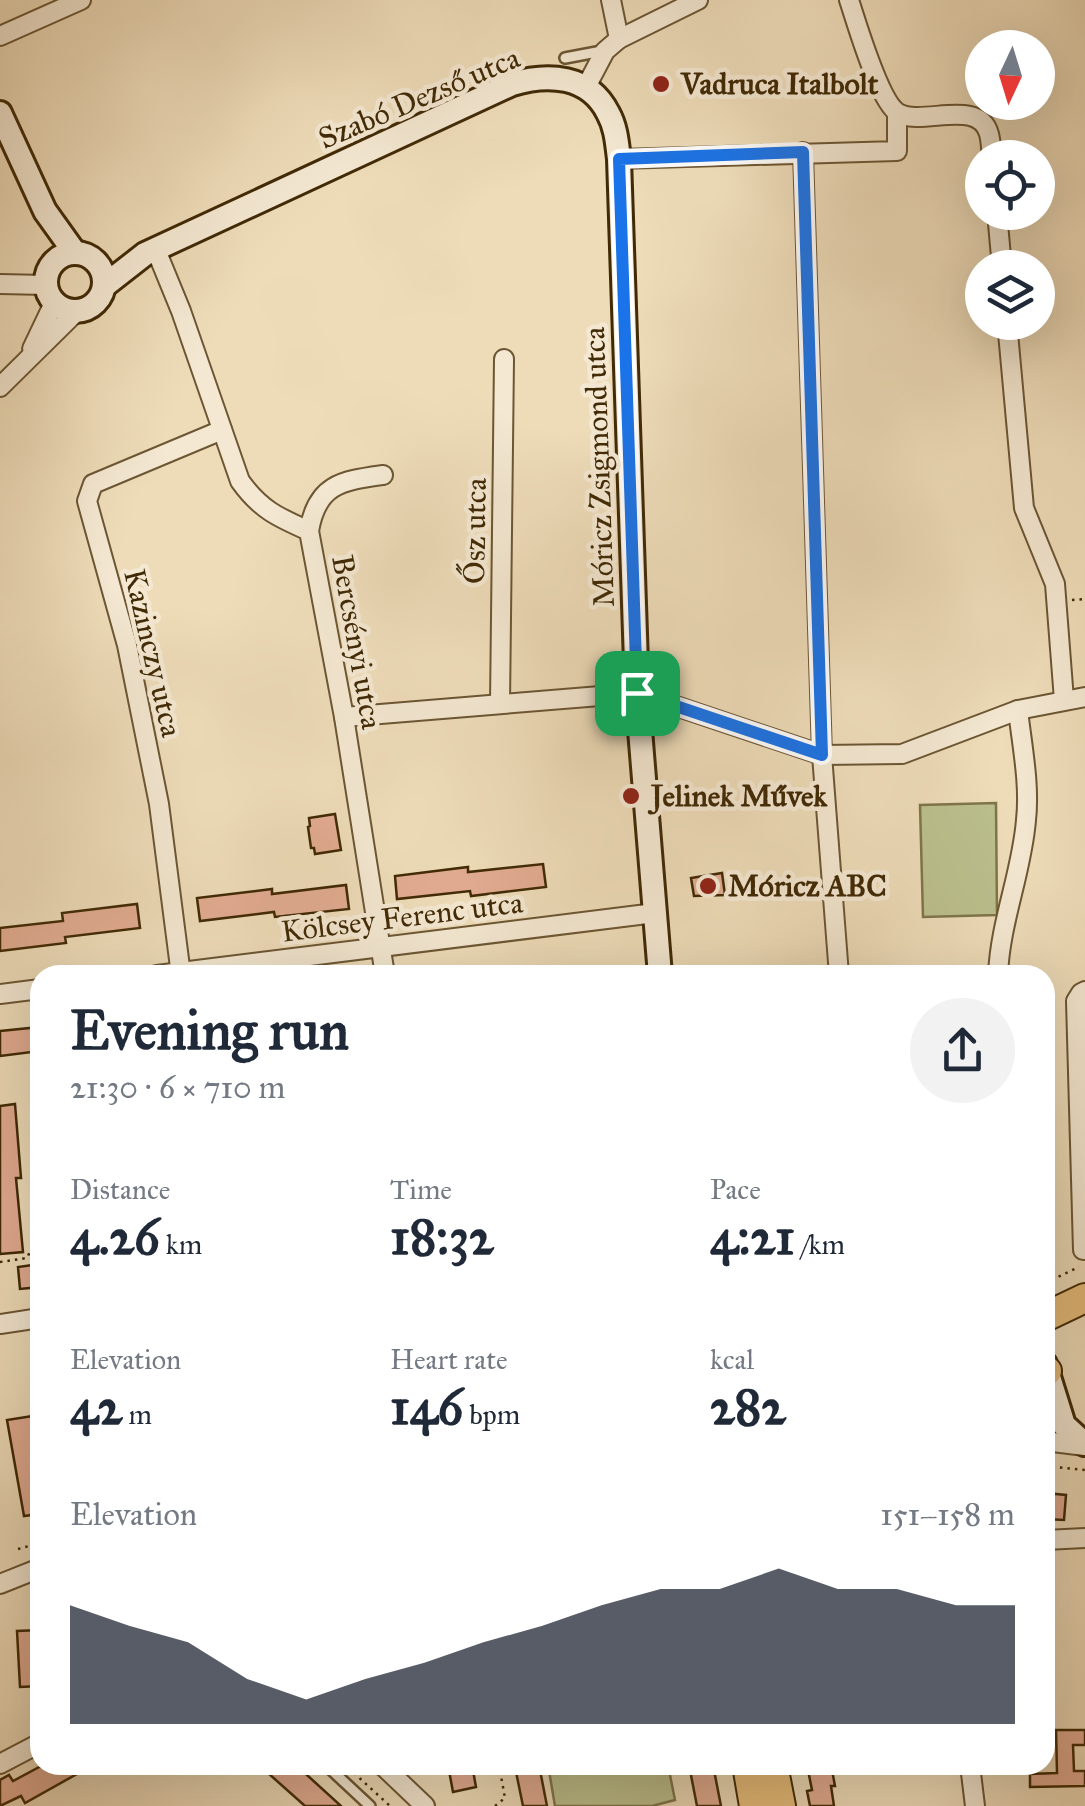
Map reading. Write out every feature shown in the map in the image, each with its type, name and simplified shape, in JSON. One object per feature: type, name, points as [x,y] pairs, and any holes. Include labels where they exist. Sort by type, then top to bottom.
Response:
[{"type":"main road","name":"Szabó Dezső utca","points":[[104,286],[150,252],[512,84],[546,77],[586,87]]},
{"type":"main road","name":"Móricz Zsigmond utca","points":[[586,87],[610,115],[619,159],[637,693],[659,965]]},
{"type":"main road","points":[[0,113],[44,212],[51,284],[65,309],[90,307],[104,286],[102,272],[44,212]]},
{"type":"main road","name":"Szabó Dezső utca","points":[[85,256],[150,252]]},
{"type":"main road","points":[[51,284],[62,256],[85,256]]},
{"type":"main road","points":[[1055,1312],[1085,1298]]},
{"type":"main road","points":[[1055,1429],[1085,1445]]},
{"type":"main road","points":[[749,1775],[754,1806]]},
{"type":"main road","points":[[775,1775],[781,1806]]},
{"type":"street","points":[[0,36],[81,0]]},
{"type":"street","points":[[611,0],[612,45]]},
{"type":"street","points":[[586,87],[612,45],[698,0]]},
{"type":"street","points":[[849,0],[884,99],[897,113],[912,118],[962,114],[981,121],[990,140]]},
{"type":"street","points":[[619,159],[896,151],[897,113]]},
{"type":"street","points":[[803,152],[822,755],[838,965]]},
{"type":"street","name":"Bercsényi utca","points":[[150,252],[181,311],[240,481],[253,500],[274,516],[309,530],[344,717],[383,965]]},
{"type":"street","points":[[0,284],[51,284],[27,359]]},
{"type":"street","points":[[0,387],[77,311]]},
{"type":"street","points":[[1009,340],[1024,508],[1055,584],[1064,700]]},
{"type":"street","name":"Ősz utca","points":[[500,704],[504,358]]},
{"type":"street","name":"Kazinczy utca","points":[[180,965],[159,804],[127,644],[87,501],[93,484],[222,430]]},
{"type":"street","points":[[309,530],[312,510],[325,492],[352,479],[383,474]]},
{"type":"street","points":[[344,717],[637,693],[822,755],[902,754],[1018,710],[1085,698]]},
{"type":"street","points":[[999,965],[1026,819],[1018,710]]},
{"type":"street","name":"Kölcsey Ferenc utca","points":[[250,965],[654,913]]},
{"type":"street","points":[[0,994],[30,990]]},
{"type":"street","points":[[1084,1258],[1076,1001],[1085,992]]},
{"type":"street","points":[[0,1324],[30,1320]]},
{"type":"street","points":[[1055,1442],[1085,1445]]},
{"type":"street","points":[[1055,1540],[1085,1538]]},
{"type":"street","points":[[1,1577],[30,1570]]},
{"type":"street","points":[[0,1764],[30,1748]]},
{"type":"street","points":[[392,1775],[425,1806]]},
{"type":"street","points":[[971,1775],[975,1806]]},
{"type":"lane","points":[[565,58],[612,45]]},
{"type":"lane","points":[[337,1775],[370,1806]]},
{"type":"path","points":[[0,1262],[27,1258],[30,1252]]},
{"type":"path","points":[[1055,1277],[1084,1258]]},
{"type":"path","points":[[1055,1467],[1085,1470]]},
{"type":"path","points":[[18,1550],[30,1546]]},
{"type":"path","points":[[356,1775],[390,1806]]},
{"type":"path","points":[[495,1806],[505,1798],[501,1775]]},
{"type":"green space","points":[[996,803],[997,915],[923,917],[920,805]]},
{"type":"green space","points":[[550,1775],[670,1775],[675,1800],[652,1806],[555,1806]]},
{"type":"building","points":[[335,814],[341,850],[315,854],[309,818]]},
{"type":"building","points":[[543,864],[546,887],[397,899],[395,876],[468,867],[468,872]]},
{"type":"building","name":"Móricz ABC","points":[[722,873],[725,895],[694,896],[691,878]]},
{"type":"building","points":[[346,885],[349,909],[275,917],[274,912],[200,921],[197,898]]},
{"type":"building","points":[[137,904],[140,928],[65,937],[66,943],[0,951],[0,928],[63,921],[62,913]]},
{"type":"building","points":[[30,1028],[30,1052],[0,1056],[0,1031]]},
{"type":"building","points":[[15,1104],[23,1252],[0,1254],[0,1106]]},
{"type":"building","points":[[30,1265],[30,1288],[20,1289],[18,1267]]},
{"type":"building","points":[[30,1416],[30,1515],[24,1516],[7,1420]]},
{"type":"building","points":[[1055,1494],[1066,1495],[1064,1520],[1055,1520]]},
{"type":"building","points":[[30,1630],[30,1686],[20,1687],[17,1631]]},
{"type":"building","points":[[1056,1730],[1085,1730],[1085,1745],[1073,1745],[1074,1771],[1085,1771],[1085,1786],[1030,1787],[1030,1775],[1057,1773]]},
{"type":"building","points":[[30,1772],[30,1775],[75,1775],[25,1803],[21,1796],[0,1806],[0,1780],[9,1775],[13,1781]]},
{"type":"building","points":[[270,1775],[307,1775],[341,1806],[305,1806]]},
{"type":"building","points":[[450,1775],[474,1775],[476,1787],[453,1792]]},
{"type":"building","points":[[517,1775],[541,1775],[547,1806],[523,1806]]},
{"type":"building","points":[[691,1775],[715,1775],[721,1806],[697,1806]]},
{"type":"building","points":[[809,1775],[833,1775],[834,1806],[810,1806],[807,1791],[812,1790]]},
{"type":"place","name":"Vadruca Italbolt","points":[[661,84]]},
{"type":"place","name":"Jelinek Művek","points":[[631,796]]},
{"type":"place","name":"Móricz ABC","points":[[708,886]]},
{"type":"route","points":[[803,152],[822,755],[637,693],[619,159],[803,152]]}]
